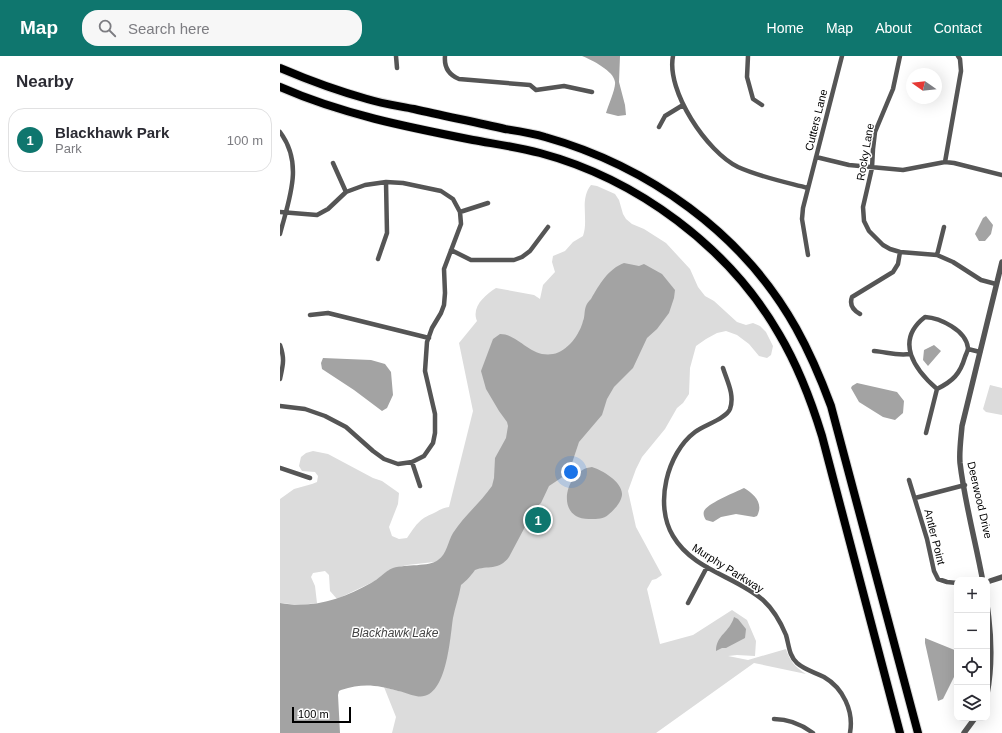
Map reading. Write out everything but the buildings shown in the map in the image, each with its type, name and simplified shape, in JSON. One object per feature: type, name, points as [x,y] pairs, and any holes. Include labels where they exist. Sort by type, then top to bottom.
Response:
[{"type":"highway","points":[[280,68],[368,100],[544,137],[589,151],[641,176],[666,191],[701,217],[728,241],[753,268],[775,296],[795,327],[815,365],[831,406],[918,733]]},
{"type":"highway","points":[[280,87],[335,108],[389,123],[540,153],[579,166],[605,177],[654,204],[682,224],[714,252],[738,277],[779,333],[812,402],[900,733]]},
{"type":"street","points":[[396,56],[397,68]]},
{"type":"street","points":[[445,56],[447,70],[451,75],[459,79],[530,85],[536,90],[564,86],[592,92]]},
{"type":"street","points":[[673,56],[671,64],[683,105],[716,152],[737,166],[761,176],[808,188]]},
{"type":"street","points":[[748,56],[746,61],[747,77],[751,92],[753,99],[762,106]]},
{"type":"street","name":"Cutters Lane","points":[[808,255],[802,219],[803,208],[842,56]]},
{"type":"street","name":"Rocky Lane","points":[[900,56],[892,89],[876,132],[872,149],[872,168],[863,207],[864,221],[869,231],[890,250],[937,256],[953,262],[981,280],[996,284]]},
{"type":"street","points":[[945,162],[961,71],[960,59],[958,56]]},
{"type":"street","points":[[659,127],[665,116],[683,105]]},
{"type":"street","points":[[280,132],[292,153],[294,170],[292,185],[283,213],[280,234]]},
{"type":"street","points":[[816,157],[849,165],[911,170],[945,162],[1002,174]]},
{"type":"street","points":[[333,163],[346,192]]},
{"type":"street","points":[[280,406],[305,410],[325,416],[346,428],[384,459],[398,464],[412,462],[424,456],[433,443],[435,433],[435,414],[425,371],[427,342],[444,304],[444,268],[461,224],[460,212],[453,199],[441,191],[403,183],[386,182],[365,185],[346,192],[328,209],[317,215],[283,213]]},
{"type":"street","points":[[378,258],[387,233],[386,182]]},
{"type":"street","points":[[460,212],[488,203]]},
{"type":"street","points":[[450,250],[471,260],[514,260],[522,257],[530,251],[548,227]]},
{"type":"street","points":[[937,256],[944,227]]},
{"type":"street","points":[[860,314],[852,307],[852,297],[893,272],[898,264],[900,252]]},
{"type":"street","name":"Deerwood Drive","points":[[987,577],[964,486],[960,462],[961,432],[1002,262]]},
{"type":"street","points":[[310,315],[328,313],[429,338]]},
{"type":"street","points":[[926,433],[937,389],[956,377],[968,349],[960,333],[942,321],[935,318],[924,317],[918,322],[912,332],[910,354],[920,372],[937,389]]},
{"type":"street","points":[[280,345],[284,356],[280,379]]},
{"type":"street","points":[[968,349],[980,352]]},
{"type":"street","points":[[874,351],[900,356],[910,354]]},
{"type":"street","name":"Murphy Parkway","points":[[723,368],[731,392],[732,401],[730,409],[717,420],[696,431],[680,448],[670,467],[664,494],[665,516],[672,535],[685,552],[707,568],[748,589],[764,601],[773,611],[786,635],[790,653],[796,662],[805,669],[830,681],[845,698],[851,714],[850,733]]},
{"type":"street","points":[[412,462],[420,486]]},
{"type":"street","points":[[280,468],[310,478]]},
{"type":"street","name":"Antler Point","points":[[909,480],[927,539],[934,571],[938,579],[954,583]]},
{"type":"street","points":[[915,498],[964,486]]},
{"type":"street","points":[[688,603],[707,568]]},
{"type":"street","points":[[990,581],[1002,577]]},
{"type":"street","points":[[990,688],[997,661]]},
{"type":"street","points":[[774,719],[792,722],[813,733]]},
{"type":"street","points":[[964,733],[973,721]]},
{"type":"shaded area","points":[[591,185],[615,194],[619,200],[626,219],[632,224],[644,229],[666,243],[690,269],[698,287],[705,296],[714,301],[737,322],[746,325],[753,323],[760,326],[766,332],[773,346],[771,355],[767,358],[759,356],[749,344],[737,335],[726,331],[717,333],[696,346],[690,368],[689,394],[683,403],[677,408],[665,429],[642,457],[636,469],[628,491],[636,527],[662,575],[652,580],[647,589],[660,644],[693,635],[732,610],[747,620],[756,641],[755,656],[728,656],[748,660],[786,649],[793,663],[806,674],[754,663],[656,733],[392,733],[396,717],[384,687],[402,692],[434,562],[407,565],[389,570],[375,581],[337,599],[330,591],[329,575],[325,571],[313,573],[311,577],[315,586],[317,603],[300,605],[280,603],[280,499],[294,489],[317,482],[318,476],[315,472],[302,471],[299,466],[301,457],[306,453],[313,451],[328,454],[373,478],[382,481],[399,493],[398,504],[389,527],[392,536],[399,539],[407,538],[421,520],[441,509],[449,507],[473,411],[459,343],[477,321],[477,306],[496,288],[534,295],[540,299],[543,285],[555,272],[552,262],[553,256],[565,251],[573,242],[583,236],[585,230],[585,203],[587,191]]},
{"type":"shaded area","points":[[990,385],[1002,388],[1002,415],[986,412],[983,409]]},
{"type":"water","points":[[582,56],[620,56],[619,82],[626,115],[618,116],[606,113],[614,88],[614,78],[602,66]]},
{"type":"water","points":[[986,216],[993,225],[991,234],[985,241],[979,241],[975,234],[983,218]]},
{"type":"water","name":"Blackhawk Lake","points":[[624,263],[639,266],[644,264],[662,274],[675,290],[669,313],[657,329],[647,338],[633,368],[614,387],[607,399],[602,415],[579,442],[567,474],[549,486],[541,503],[535,508],[509,557],[497,566],[475,570],[461,585],[453,618],[445,667],[441,679],[434,689],[426,695],[416,696],[383,687],[356,686],[341,690],[339,691],[338,695],[340,733],[280,733],[280,603],[304,605],[327,601],[360,589],[393,568],[429,564],[438,560],[445,551],[451,536],[457,527],[492,486],[495,458],[506,438],[508,426],[507,422],[486,389],[481,371],[493,339],[500,334],[507,335],[538,353],[558,353],[568,346],[576,337],[584,319],[586,305],[601,283],[613,269]]},
{"type":"water","points":[[934,345],[941,351],[928,366],[923,360],[924,350]]},
{"type":"water","points":[[323,358],[371,360],[385,364],[391,372],[393,395],[387,408],[382,411],[322,369],[321,363]]},
{"type":"water","points":[[857,383],[897,392],[904,401],[903,413],[895,420],[883,417],[859,402],[851,388]]},
{"type":"water","points":[[592,467],[616,481],[622,495],[613,511],[604,517],[591,519],[579,517],[571,512],[567,504],[567,494],[575,476],[583,470]]},
{"type":"water","points":[[744,488],[757,499],[759,503],[759,511],[757,516],[754,517],[736,514],[721,517],[713,522],[706,520],[704,517],[704,511],[707,508],[716,501]]},
{"type":"water","points":[[734,617],[738,619],[746,629],[745,638],[726,648],[716,651],[718,641],[730,626]]},
{"type":"water","points":[[925,638],[954,650],[954,677],[943,699],[938,701]]},
{"type":"place","name":"Blackhawk Park","points":[[538,520]]}]
